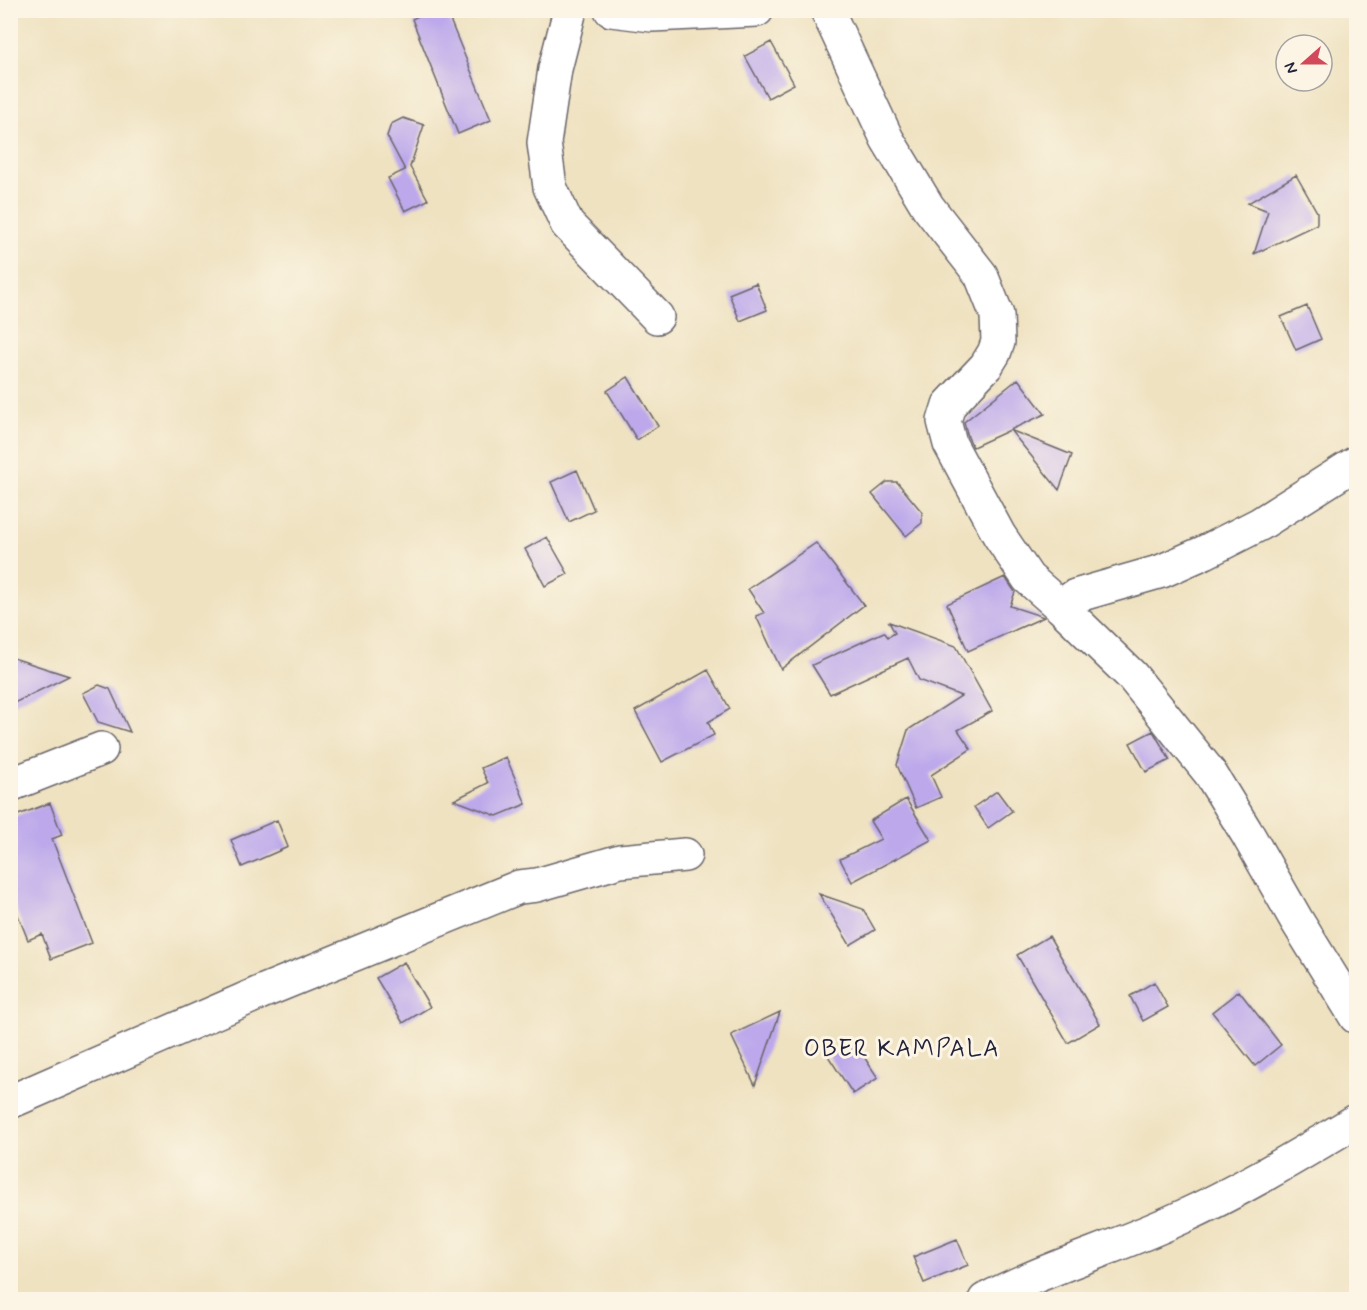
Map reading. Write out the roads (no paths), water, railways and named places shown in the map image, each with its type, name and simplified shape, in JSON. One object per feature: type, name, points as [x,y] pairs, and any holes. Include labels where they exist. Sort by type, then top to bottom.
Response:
[{"type":"street","points":[[570,10],[555,69],[544,143],[549,187],[567,224],[657,317]]},
{"type":"street","points":[[611,10],[652,15],[757,10]]},
{"type":"street","points":[[827,10],[887,140],[928,207],[981,275],[997,315],[998,342],[987,366],[949,405],[944,421],[945,432],[950,444],[1010,555],[1028,578],[1132,676],[1210,773],[1356,1017]]},
{"type":"street","points":[[1061,607],[1075,596],[1162,570],[1205,552],[1260,524],[1356,463]]},
{"type":"street","points":[[10,785],[101,749]]},
{"type":"street","points":[[10,1102],[264,991],[519,887],[537,885],[620,861],[685,855]]},
{"type":"street","points":[[985,1299],[1182,1218],[1301,1154],[1356,1121]]},
{"type":"district","name":"OBER KAMPALA","points":[[902,1049]]}]
